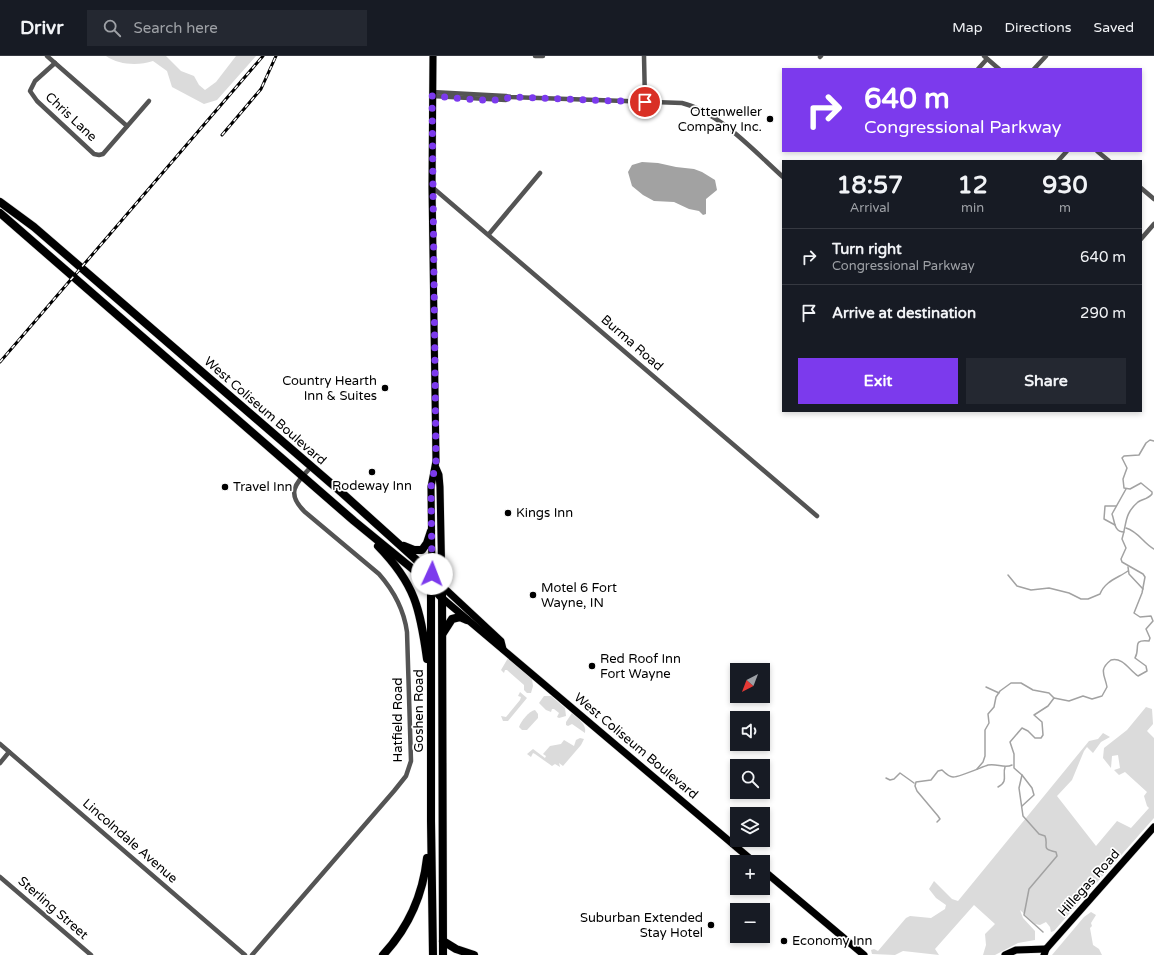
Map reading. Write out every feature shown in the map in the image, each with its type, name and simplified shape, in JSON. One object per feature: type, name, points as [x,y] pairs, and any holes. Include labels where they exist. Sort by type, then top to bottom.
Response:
[{"type":"highway","name":"West Coliseum Boulevard","points":[[0,202],[34,227],[311,467],[395,540],[432,574],[442,586]]},
{"type":"highway","name":"West Coliseum Boulevard","points":[[0,213],[302,477],[431,586],[442,598]]},
{"type":"highway","points":[[354,521],[402,574],[413,592],[422,620],[431,694]]},
{"type":"highway","points":[[395,540],[414,550],[422,550],[427,543],[431,531]]},
{"type":"highway","name":"Goshen Road","points":[[432,574],[431,821],[433,955]]},
{"type":"highway","points":[[442,586],[443,955]]},
{"type":"highway","points":[[442,636],[452,619],[460,617],[467,620]]},
{"type":"highway","points":[[383,955],[396,941],[415,907],[425,872],[431,821]]},
{"type":"highway","points":[[444,941],[456,949],[474,955]]},
{"type":"main road","name":"Goshen Road","points":[[433,56],[432,186],[436,468],[439,475],[440,487],[442,586]]},
{"type":"main road","name":"Goshen Road","points":[[432,574],[431,487],[432,474],[436,468]]},
{"type":"main road","name":"West Coliseum Boulevard","points":[[442,586],[501,641],[503,648]]},
{"type":"main road","name":"West Coliseum Boulevard","points":[[442,598],[496,646],[503,648],[746,855]]},
{"type":"main road","name":"Hillegas Road","points":[[1045,952],[1154,827]]},
{"type":"main road","points":[[770,876],[864,955]]},
{"type":"main road","points":[[1005,955],[1016,950],[1045,952]]},
{"type":"main road","points":[[1016,950],[1026,952],[1028,955]]},
{"type":"street","points":[[47,56],[127,126],[149,101]]},
{"type":"street","points":[[535,56],[543,56]]},
{"type":"street","points":[[644,56],[645,102]]},
{"type":"street","points":[[1035,68],[1046,56]]},
{"type":"street","points":[[979,68],[985,57],[998,68]]},
{"type":"street","name":"Chris Lane","points":[[55,63],[34,81],[30,91],[36,101],[90,150],[99,155],[106,150],[127,126]]},
{"type":"street","points":[[432,94],[682,103],[705,111],[782,176]]},
{"type":"street","points":[[1059,160],[1066,152]]},
{"type":"street","points":[[1098,152],[1108,160]]},
{"type":"street","points":[[489,234],[540,173]]},
{"type":"street","name":"Burma Road","points":[[432,186],[817,516]]},
{"type":"street","points":[[1142,189],[1154,199]]},
{"type":"street","points":[[1142,238],[1154,224]]},
{"type":"street","name":"Hatfield Road","points":[[252,955],[394,792],[406,776],[411,761],[407,632],[400,606],[390,586],[379,574],[299,505],[294,498],[294,491],[302,477],[311,467]]},
{"type":"street","name":"Lincolndale Avenue","points":[[0,744],[245,955]]},
{"type":"street","points":[[0,763],[9,752]]},
{"type":"street","name":"Sterling Street","points":[[0,877],[91,955]]},
{"type":"shaded area","points":[[106,56],[166,56],[181,71],[194,76],[199,85],[205,90],[216,82],[236,56],[256,56],[217,100],[204,104],[172,87],[167,71],[153,61],[141,64],[129,64]]},
{"type":"shaded area","points":[[642,162],[694,169],[715,180],[717,190],[706,199],[706,214],[703,215],[699,211],[689,209],[674,202],[654,201],[643,195],[632,186],[628,172],[632,165]]},
{"type":"shaded area","points":[[508,658],[532,679],[533,686],[531,693],[527,693],[524,690],[524,685],[507,670],[505,670],[504,673],[501,670]]},
{"type":"shaded area","points":[[520,692],[527,698],[508,721],[503,721],[501,716],[506,717],[520,700],[521,697],[518,696]]},
{"type":"shaded area","points":[[544,696],[551,696],[565,708],[566,716],[559,718],[557,717],[559,713],[554,709],[552,709],[551,712],[546,710],[539,703]]},
{"type":"shaded area","points":[[1146,707],[1152,709],[1153,724],[1147,731],[1154,738],[1154,818],[1054,931],[1051,932],[1050,927],[1046,922],[1040,925],[1035,924],[1020,910],[1023,918],[1035,931],[1035,940],[1018,943],[995,955],[983,955],[986,945],[985,934],[995,924],[974,905],[935,949],[939,955],[903,951],[895,955],[872,954],[871,950],[874,949],[878,951],[906,918],[910,916],[931,918],[945,909],[946,905],[936,898],[929,889],[934,881],[952,899],[958,901],[1089,741],[1098,739],[1103,733],[1110,737],[1101,742],[1093,753],[1087,747],[1072,780],[1057,796],[1096,846],[1117,821],[1131,828],[1149,808],[1144,796],[1147,792],[1125,772],[1119,775],[1114,770],[1120,768],[1118,755],[1112,756],[1111,768],[1103,758],[1104,748],[1127,730]]},
{"type":"shaded area","points":[[535,710],[538,714],[538,718],[527,730],[522,730],[519,727],[522,722],[528,714]]},
{"type":"shaded area","points":[[572,713],[585,727],[585,733],[572,724],[568,726],[566,725],[566,722]]},
{"type":"shaded area","points":[[580,738],[584,739],[581,745],[563,766],[559,763],[560,767],[555,764],[552,766],[533,753],[531,757],[527,754],[533,749],[545,758],[546,756],[543,754],[550,746],[561,744],[564,740],[574,746],[576,740]]},
{"type":"shaded area","points":[[1091,912],[1096,915],[1090,928],[1093,945],[1099,949],[1102,955],[1052,955],[1084,917]]},
{"type":"waterway","points":[[1043,932],[1024,915],[1029,889],[1057,856],[1056,852],[1048,850],[1046,847],[1045,836],[1039,834],[1023,816],[1019,788],[1022,775],[1014,768],[1014,754],[1010,742],[1022,728],[1028,731],[1035,738],[1041,738],[1043,735],[1042,722],[1034,715],[1048,706],[1054,698],[1069,701],[1083,696],[1092,699],[1102,696],[1107,687],[1103,670],[1111,660],[1119,660],[1138,676],[1147,671],[1146,666],[1135,658],[1138,643],[1140,641],[1149,641],[1150,638],[1146,629],[1153,621],[1151,616],[1140,617],[1134,613],[1142,593],[1145,577],[1143,574],[1122,562],[1121,559],[1126,548],[1122,539],[1128,515],[1133,506],[1149,497],[1152,492],[1141,483],[1130,489],[1124,488],[1123,479],[1127,468],[1122,458],[1124,456],[1139,455],[1146,443],[1150,440],[1154,441]]},
{"type":"waterway","points":[[1124,532],[1118,530],[1114,523],[1112,514],[1126,489]]},
{"type":"waterway","points":[[1115,525],[1104,519],[1105,506],[1116,506]]},
{"type":"waterway","points":[[1126,528],[1134,532],[1154,549]]},
{"type":"waterway","points":[[1128,567],[1129,574],[1143,589]]},
{"type":"waterway","points":[[1008,575],[1017,586],[1031,590],[1049,588],[1069,593],[1081,599],[1088,599],[1100,594],[1108,583],[1128,571]]},
{"type":"waterway","points":[[977,769],[983,762],[985,756],[985,730],[989,723],[988,714],[994,707],[996,697],[1000,691],[1011,683],[1021,683],[1033,690],[1049,693],[1054,698]]},
{"type":"waterway","points":[[986,687],[999,693]]},
{"type":"waterway","points":[[937,822],[940,819],[917,791],[915,786],[916,782],[931,780],[938,771],[942,770],[947,775],[955,777],[988,765],[1012,765]]},
{"type":"waterway","points":[[998,787],[1004,780],[1005,767]]},
{"type":"waterway","points":[[886,778],[890,780],[894,779],[900,773],[914,783]]},
{"type":"waterway","points":[[1022,775],[1032,788],[1034,795],[1022,806]]},
{"type":"railway","points":[[0,362],[263,56]]},
{"type":"railway","points":[[222,135],[261,89],[276,56]]},
{"type":"place","name":"Ottenweller Company Inc.","points":[[770,119]]},
{"type":"place","name":"Country Hearth Inn & Suites","points":[[385,388]]},
{"type":"place","name":"Rodeway Inn","points":[[372,472]]},
{"type":"place","name":"Travel Inn","points":[[225,487]]},
{"type":"place","name":"Kings Inn","points":[[508,513]]},
{"type":"place","name":"Motel 6 Fort Wayne, IN","points":[[533,595]]},
{"type":"place","name":"Red Roof Inn Fort Wayne","points":[[592,666]]},
{"type":"place","name":"Suburban Extended Stay Hotel","points":[[711,925]]},
{"type":"place","name":"Economy Inn","points":[[784,941]]},
{"type":"route","points":[[432,574],[431,487],[432,474],[436,468],[432,96],[506,100],[510,97],[645,102]]}]
